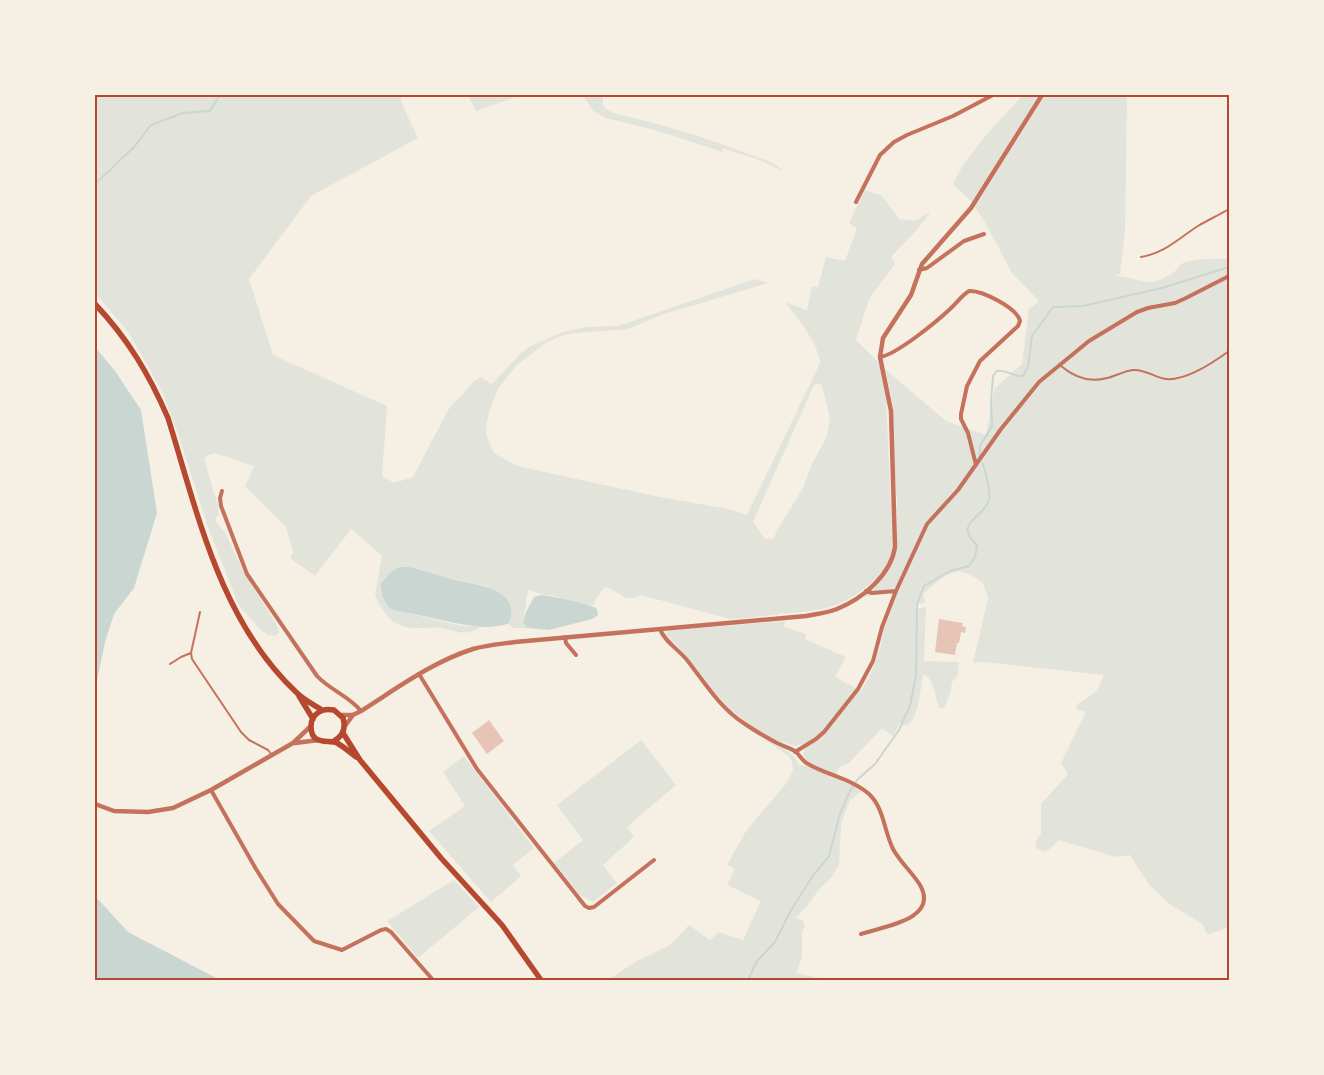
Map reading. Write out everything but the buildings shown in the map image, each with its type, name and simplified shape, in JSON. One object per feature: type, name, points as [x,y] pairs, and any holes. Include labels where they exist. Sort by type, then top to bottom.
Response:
[{"type":"main road","points":[[95,304],[122,334],[147,373],[159,397],[168,418],[211,555],[230,600],[250,636],[298,695],[313,718]]},
{"type":"main road","points":[[298,695],[322,710]]},
{"type":"main road","points":[[343,734],[334,741],[326,742],[319,740],[313,734],[311,726],[313,718],[322,710],[330,709],[341,715],[344,726],[343,734],[360,760],[441,858],[502,925],[541,980]]},
{"type":"main road","points":[[334,741],[360,760]]},
{"type":"street","points":[[856,202],[875,163],[886,148],[907,135],[946,119],[993,95]]},
{"type":"street","points":[[344,726],[353,715],[419,674],[460,654],[485,646],[825,613],[845,606],[866,591],[887,570],[894,556],[895,547],[891,411],[880,357],[884,338],[911,295],[919,270],[928,255],[971,208],[1042,95]]},
{"type":"street","points":[[919,270],[926,268],[964,241],[984,234]]},
{"type":"street","points":[[795,752],[824,732],[866,677],[896,591],[927,524],[958,490],[1001,429],[1039,382],[1089,341],[1137,312],[1175,303],[1229,276]]},
{"type":"street","points":[[880,357],[890,354],[911,339],[948,311],[969,291],[979,292],[1016,312],[1020,321],[1018,326],[980,361],[971,378],[963,404],[961,419],[968,433],[976,465]]},
{"type":"street","points":[[222,491],[220,498],[223,514],[242,563],[256,588],[317,676],[326,686],[353,701],[361,711]]},
{"type":"street","points":[[866,591],[872,593],[896,591]]},
{"type":"street","points":[[660,629],[662,634],[685,658],[718,700],[734,716],[766,737],[795,752],[806,764],[860,787],[878,805],[892,847],[898,858],[920,886],[924,898],[920,909],[910,918],[860,934]]},
{"type":"street","points":[[565,637],[566,644],[576,655]]},
{"type":"street","points":[[419,674],[477,769],[585,906],[589,908],[594,907],[654,860]]},
{"type":"street","points":[[341,715],[353,715]]},
{"type":"street","points":[[95,804],[114,811],[157,811],[173,808],[211,790],[294,743],[311,726]]},
{"type":"street","points":[[294,743],[319,740]]},
{"type":"street","points":[[211,790],[272,897],[314,941],[342,950],[386,929],[391,932],[433,980]]},
{"type":"lane","points":[[1141,257],[1152,256],[1168,248],[1198,227],[1229,209]]},
{"type":"lane","points":[[1059,364],[1070,373],[1089,380],[1108,378],[1133,370],[1147,372],[1167,379],[1191,373],[1229,351]]},
{"type":"lane","points":[[200,612],[190,653],[192,660],[241,732],[248,740],[268,750],[272,755]]},
{"type":"lane","points":[[170,664],[190,653]]},
{"type":"shaded area","points":[[95,95],[401,95],[401,102],[418,138],[311,196],[249,279],[273,355],[387,406],[382,476],[394,483],[413,477],[448,410],[475,380],[480,377],[492,384],[529,347],[563,332],[586,327],[618,326],[755,279],[768,283],[664,314],[628,329],[566,334],[547,342],[517,365],[499,387],[487,421],[486,435],[494,453],[517,466],[655,496],[728,509],[747,515],[820,363],[811,338],[785,302],[807,310],[812,286],[818,287],[826,257],[845,261],[857,228],[849,223],[865,190],[882,196],[899,219],[914,221],[931,212],[891,257],[895,264],[869,299],[856,340],[879,363],[886,397],[892,534],[892,551],[889,561],[879,576],[871,583],[853,596],[834,606],[749,618],[730,619],[641,595],[630,598],[604,587],[593,605],[540,594],[529,589],[523,622],[527,628],[513,628],[508,624],[511,620],[487,586],[447,578],[390,609],[462,626],[480,627],[464,633],[438,628],[414,628],[399,625],[388,617],[375,595],[382,556],[351,529],[315,576],[290,558],[293,552],[286,527],[245,486],[254,466],[215,453],[208,455],[204,459],[219,515],[215,519],[225,532],[243,571],[277,625],[279,632],[276,636],[268,635],[239,606],[209,530],[163,394],[128,332],[95,293]],"holes":[[[819,383],[822,386],[830,417],[827,436],[812,464],[803,488],[774,538],[765,539],[753,522],[814,385]]]},
{"type":"shaded area","points":[[468,95],[517,95],[511,99],[476,111]]},
{"type":"shaded area","points":[[583,95],[603,95],[605,109],[766,160],[783,171],[757,159],[721,148],[723,152],[658,131],[606,118],[593,111]]},
{"type":"shaded area","points":[[1023,95],[1039,95],[972,202],[953,184],[975,149]]},
{"type":"shaded area","points":[[1045,95],[1127,95],[1125,232],[1120,274],[1114,276],[1152,282],[1172,273],[1183,263],[1205,259],[1229,259],[1229,927],[1208,935],[1202,924],[1171,905],[1150,886],[1130,855],[1116,857],[1059,840],[1046,852],[1037,849],[1035,842],[1041,834],[1041,804],[1068,774],[1061,763],[1086,712],[1078,710],[1076,705],[1097,691],[1104,675],[983,662],[973,663],[988,598],[983,583],[975,577],[954,572],[937,582],[923,594],[926,602],[915,605],[916,609],[926,607],[924,661],[959,662],[958,675],[952,682],[950,694],[944,708],[940,709],[933,685],[923,674],[917,710],[911,722],[906,726],[900,723],[893,736],[882,728],[848,764],[839,767],[836,775],[807,761],[803,753],[806,748],[802,744],[796,746],[778,741],[750,725],[731,710],[666,634],[668,631],[676,630],[785,621],[784,627],[806,634],[805,639],[846,657],[835,677],[861,691],[872,671],[881,645],[883,631],[897,594],[892,592],[862,597],[888,571],[897,552],[893,406],[885,369],[946,421],[986,435],[995,388],[1022,364],[1029,309],[1039,301],[1012,273],[975,207]]},
{"type":"shaded area","points":[[95,347],[115,371],[141,410],[157,513],[134,588],[114,614],[105,642],[95,690]]},
{"type":"shaded area","points":[[400,567],[409,567],[496,591],[508,601],[511,609],[511,618],[508,624],[480,627],[390,609],[382,596],[381,583],[391,572]]},
{"type":"shaded area","points":[[541,595],[594,607],[597,609],[598,615],[592,619],[549,630],[527,628],[523,622],[526,612],[534,597]]},
{"type":"shaded area","points":[[740,723],[782,747],[796,759],[799,765],[806,766],[861,789],[861,792],[850,800],[841,824],[839,865],[831,878],[820,888],[796,918],[803,921],[805,926],[802,932],[802,957],[796,973],[829,980],[608,980],[635,962],[670,945],[689,925],[710,940],[719,932],[743,940],[761,901],[727,885],[735,869],[727,865],[746,831],[785,785],[793,771],[792,761],[789,756]]},
{"type":"shaded area","points":[[641,740],[676,785],[627,827],[634,837],[603,865],[617,883],[593,902],[580,895],[554,863],[583,840],[557,805]]},
{"type":"shaded area","points":[[464,756],[534,848],[513,865],[521,876],[491,902],[429,831],[465,806],[443,772]]},
{"type":"shaded area","points":[[454,880],[479,907],[418,958],[387,921]]},
{"type":"shaded area","points":[[95,896],[128,932],[220,980],[95,980]]},
{"type":"waterway","points":[[95,184],[135,146],[151,125],[183,113],[210,111],[220,95]]},
{"type":"waterway","points":[[980,457],[980,446],[992,426],[993,376],[997,371],[1023,376],[1028,367],[1032,336],[1053,307],[1083,306],[1162,288],[1229,267]]},
{"type":"waterway","points":[[748,980],[757,961],[775,942],[790,912],[812,877],[829,856],[840,814],[850,791],[857,780],[875,764],[899,730],[910,706],[916,676],[917,604],[924,586],[950,571],[969,566],[975,557],[977,545],[970,537],[968,531],[972,521],[989,500],[989,487],[983,464]]}]
